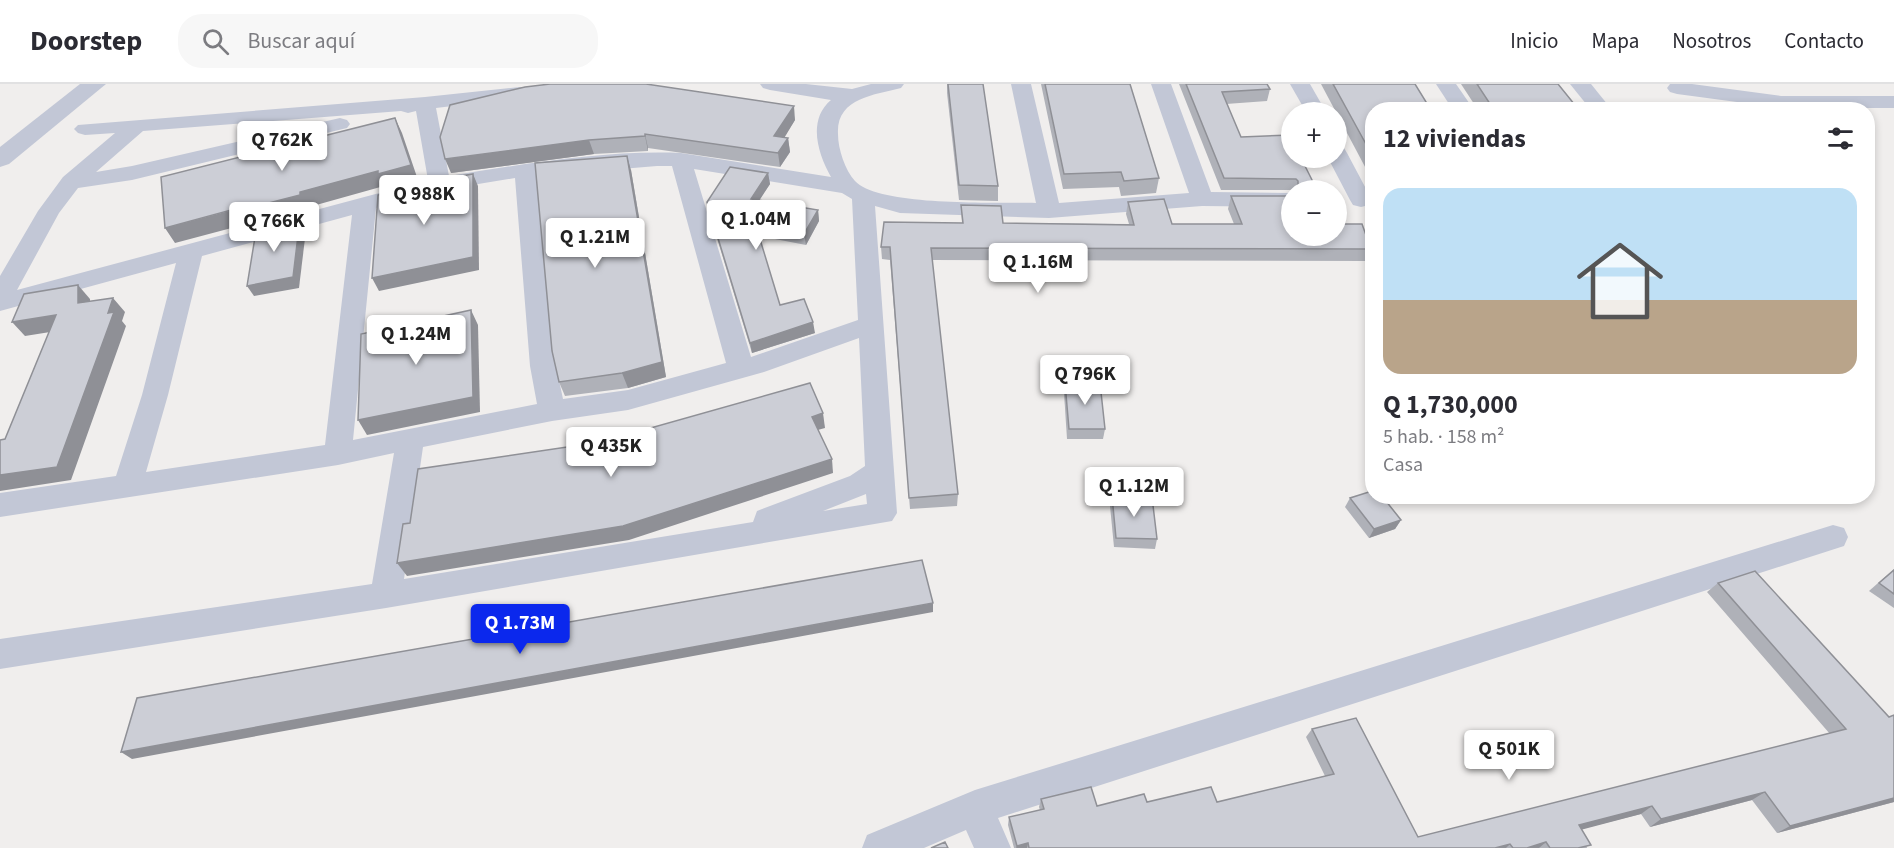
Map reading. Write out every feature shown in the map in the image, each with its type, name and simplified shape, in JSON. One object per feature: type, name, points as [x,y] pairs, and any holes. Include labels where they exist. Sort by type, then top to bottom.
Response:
[{"type":"street","points":[[0,159],[94,84]]},
{"type":"street","points":[[770,84],[852,95],[894,84]]},
{"type":"street","points":[[1021,84],[1049,211]]},
{"type":"street","points":[[1161,84],[1202,199]]},
{"type":"street","points":[[1300,84],[1310,102]]},
{"type":"street","points":[[1446,84],[1458,102]]},
{"type":"street","points":[[1580,84],[1595,102]]},
{"type":"street","points":[[1674,86],[1781,102],[1894,102]]},
{"type":"street","points":[[1674,86],[1696,102]]},
{"type":"street","points":[[85,129],[425,104],[540,91]]},
{"type":"street","points":[[0,654],[386,595],[882,513],[872,324],[855,192],[840,176],[825,139],[834,108],[852,95]]},
{"type":"street","points":[[71,182],[132,173],[425,104]]},
{"type":"street","points":[[425,104],[440,184]]},
{"type":"street","points":[[0,298],[50,211],[71,182],[137,125]]},
{"type":"street","points":[[0,303],[440,184],[525,170],[657,159],[681,160],[855,192],[900,206],[1049,211],[1202,199],[1281,200]]},
{"type":"street","points":[[681,160],[741,369]]},
{"type":"street","points":[[1346,168],[1365,197]]},
{"type":"street","points":[[525,170],[543,366],[552,411]]},
{"type":"street","points":[[1347,201],[1365,200]]},
{"type":"street","points":[[338,454],[365,204]]},
{"type":"street","points":[[128,485],[155,394],[191,251]]},
{"type":"street","points":[[0,505],[338,454],[552,411],[628,400],[741,369],[872,324]]},
{"type":"street","points":[[386,595],[410,441]]},
{"type":"street","points":[[880,848],[975,808],[1833,537]]},
{"type":"street","points":[[975,808],[993,848]]},
{"type":"building","points":[[550,84],[646,84],[794,106],[774,136],[788,138],[778,153],[645,134],[645,136],[589,140],[445,159],[440,137],[450,105],[525,87]]},
{"type":"building","points":[[948,84],[983,84],[998,186],[959,185]]},
{"type":"building","points":[[1045,84],[1130,84],[1159,178],[1124,181],[1121,172],[1064,174]]},
{"type":"building","points":[[1186,84],[1267,84],[1270,89],[1222,92],[1241,137],[1281,135],[1281,168],[1306,168],[1312,180],[1224,178]]},
{"type":"building","points":[[1333,84],[1415,84],[1426,102],[1365,102],[1365,142],[1347,109],[1347,102],[1343,102]]},
{"type":"building","points":[[1477,84],[1558,84],[1573,102],[1489,102]]},
{"type":"building","points":[[395,118],[411,165],[378,174],[378,171],[300,192],[300,195],[257,206],[257,203],[165,228],[161,177]]},
{"type":"building","points":[[627,156],[662,362],[622,373],[559,382],[552,351],[535,163]]},
{"type":"building","points":[[730,167],[768,173],[751,199],[818,210],[804,234],[756,226],[780,305],[804,299],[813,322],[750,343],[707,202]]},
{"type":"building","points":[[473,174],[473,257],[372,278],[378,195],[418,185],[423,200],[428,182]]},
{"type":"building","points":[[1231,196],[1281,196],[1281,246],[1347,246],[1347,224],[1362,224],[1365,232],[1365,249],[931,248],[958,494],[909,498],[890,247],[881,247],[884,222],[963,223],[961,205],[1001,206],[1003,223],[1134,225],[1128,202],[1164,199],[1172,224],[1242,224]]},
{"type":"building","points":[[300,219],[293,277],[247,286],[256,231]]},
{"type":"building","points":[[78,285],[78,303],[113,298],[108,313],[114,312],[57,467],[0,475],[0,440],[5,439],[56,315],[12,322],[24,294]]},
{"type":"building","points":[[471,310],[473,397],[358,420],[361,334]]},
{"type":"building","points":[[810,383],[823,413],[812,417],[832,459],[623,526],[397,563],[403,524],[410,523],[418,469],[601,442]]},
{"type":"building","points":[[1065,383],[1100,383],[1105,429],[1069,429]]},
{"type":"building","points":[[1365,493],[1365,504],[1388,504],[1401,520],[1374,529],[1350,498]]},
{"type":"building","points":[[1112,496],[1152,497],[1157,539],[1116,538]]},
{"type":"building","points":[[922,560],[933,603],[121,752],[137,698]]},
{"type":"building","points":[[1894,570],[1894,594],[1879,583]]},
{"type":"building","points":[[1755,571],[1889,717],[1894,715],[1894,798],[1790,826],[1765,792],[1661,819],[1652,806],[1579,825],[1591,845],[1578,848],[1550,848],[1546,842],[1527,848],[1513,848],[1510,844],[1495,848],[1029,848],[1028,843],[1017,846],[1009,817],[1044,809],[1041,799],[1091,787],[1097,806],[1144,794],[1147,802],[1211,787],[1217,802],[1334,774],[1312,729],[1356,718],[1418,837],[1846,729],[1718,583]]},
{"type":"building","points":[[945,842],[948,848],[931,848]]}]
